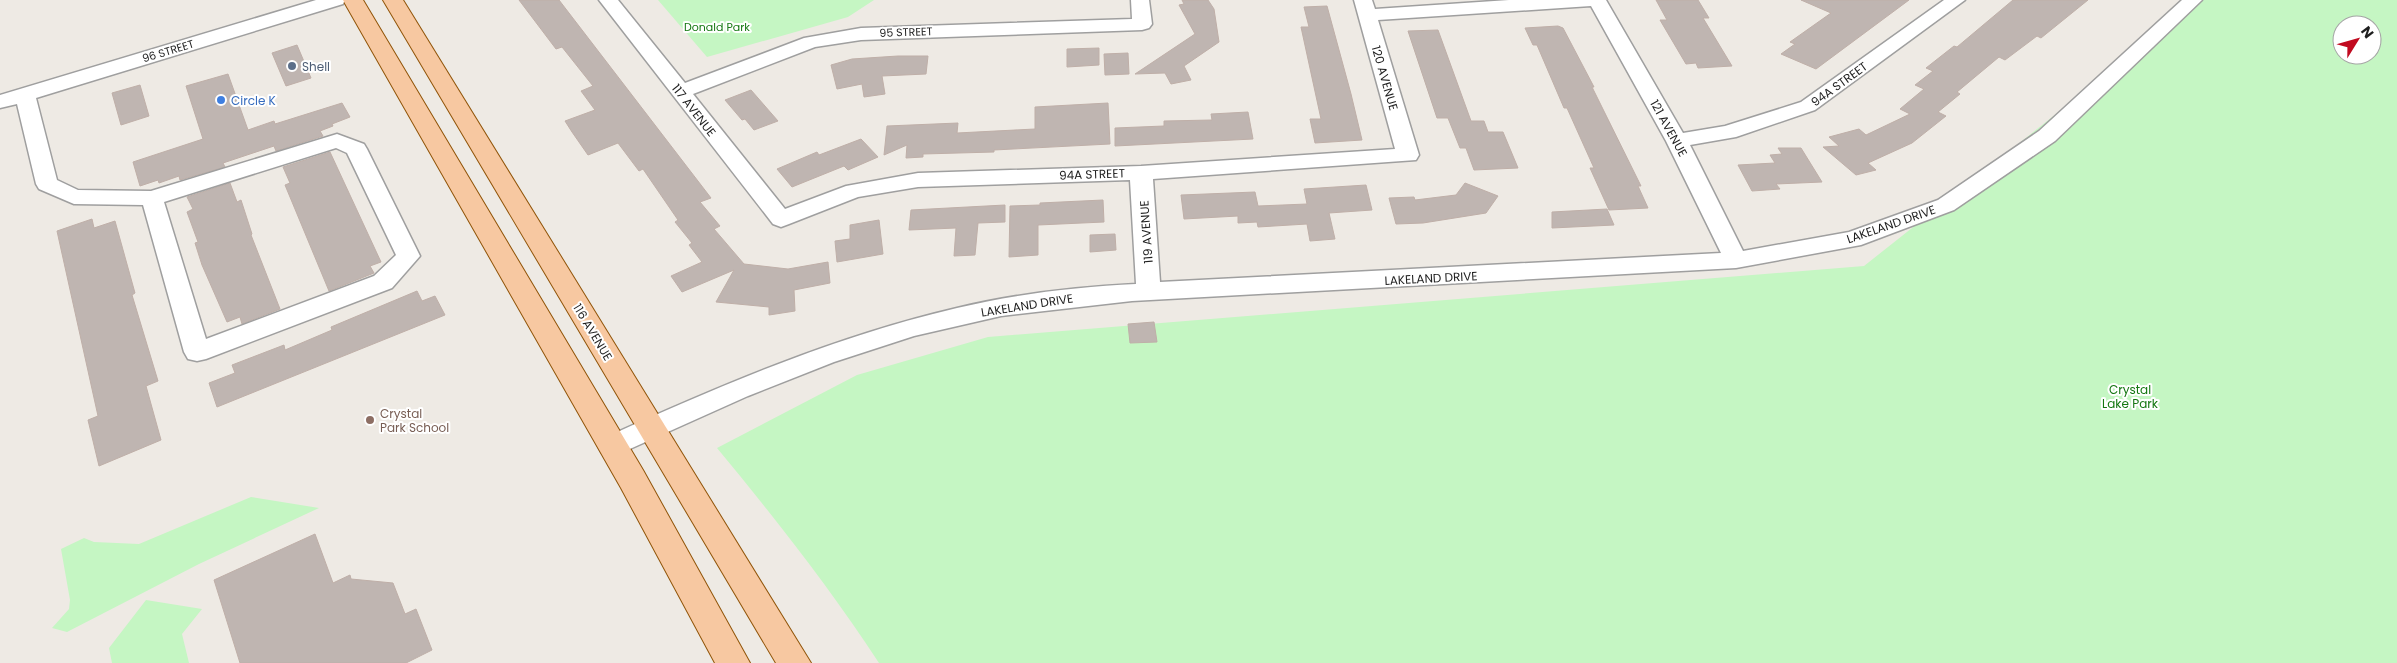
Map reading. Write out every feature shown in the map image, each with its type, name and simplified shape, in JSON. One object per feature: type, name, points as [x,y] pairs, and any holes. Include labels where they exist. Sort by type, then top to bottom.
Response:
[{"type":"main road","points":[[353,0],[612,446],[733,663]]},
{"type":"main road","name":"116 AVENUE","points":[[394,0],[794,663]]},
{"type":"street","name":"96 STREET","points":[[0,102],[336,0]]},
{"type":"street","name":"117 AVENUE","points":[[608,0],[781,219]]},
{"type":"street","name":"95 STREET","points":[[680,92],[811,42],[861,34],[1142,24],[1140,0]]},
{"type":"street","points":[[1365,7],[1597,0]]},
{"type":"street","name":"121 AVENUE","points":[[1597,0],[1677,141],[1736,260]]},
{"type":"street","name":"94A STREET","points":[[1677,141],[1728,132],[1808,106],[1956,0]]},
{"type":"street","name":"LAKELAND DRIVE","points":[[612,446],[790,367],[886,335],[960,316],[1009,306],[1098,294],[1472,276],[1736,260],[1853,239],[1946,205],[2047,136],[2193,0]]},
{"type":"street","name":"120 AVENUE","points":[[1365,7],[1408,155]]},
{"type":"street","points":[[25,95],[47,184],[74,197],[152,198],[337,141],[356,149],[408,256],[383,282],[197,352],[152,198]]},
{"type":"street","name":"94A STREET","points":[[781,219],[854,191],[918,180],[1141,172],[1408,155]]},
{"type":"street","name":"119 AVENUE","points":[[1141,172],[1149,292]]},
{"type":"green space","name":"Donald Park","points":[[658,0],[874,0],[848,17],[707,57]]},
{"type":"green space","name":"Crystal Lake Park","points":[[2200,0],[2397,0],[2397,663],[879,663],[801,554],[717,448],[857,375],[988,337],[1864,266]]},
{"type":"green space","points":[[251,497],[319,508],[199,564],[67,632],[52,628],[69,609],[70,600],[61,549],[84,538],[94,542],[139,544]]},
{"type":"green space","points":[[146,600],[202,609],[182,634],[189,663],[112,663],[109,648]]},
{"type":"building","points":[[519,0],[559,0],[711,198],[700,202],[720,226],[714,229],[744,264],[788,269],[828,262],[830,283],[794,290],[795,311],[769,315],[769,307],[716,302],[734,270],[682,292],[671,276],[702,262],[689,245],[692,243],[675,222],[678,220],[643,169],[639,171],[618,143],[588,155],[565,121],[595,110],[581,91],[593,86],[562,47],[556,49]]},
{"type":"building","points":[[1182,0],[1208,0],[1214,9],[1219,42],[1184,66],[1191,80],[1171,84],[1165,73],[1135,74],[1195,34],[1179,5],[1184,4]]},
{"type":"building","points":[[1656,0],[1698,0],[1709,18],[1703,18],[1732,66],[1698,68],[1696,63],[1686,64],[1660,20],[1667,20]]},
{"type":"building","points":[[1801,0],[1909,0],[1816,69],[1781,54],[1795,44],[1790,42],[1831,13]]},
{"type":"building","points":[[2013,0],[2088,0],[2041,38],[2037,36],[2005,60],[1999,57],[1957,92],[1960,94],[1938,112],[1946,116],[1912,143],[1868,163],[1876,170],[1856,175],[1823,147],[1839,146],[1829,137],[1859,129],[1866,135],[1910,114],[1900,109],[1924,89],[1915,85],[1933,71],[1926,68],[1954,46],[1957,47]]},
{"type":"building","points":[[1327,6],[1362,140],[1315,143],[1310,119],[1321,119],[1301,27],[1309,27],[1304,7]]},
{"type":"building","points":[[1558,26],[1563,28],[1594,87],[1592,87],[1641,186],[1638,186],[1648,208],[1609,210],[1590,168],[1594,168],[1567,108],[1564,108],[1537,45],[1533,45],[1525,28]]},
{"type":"building","points":[[1438,30],[1471,121],[1484,121],[1488,132],[1503,132],[1518,168],[1474,170],[1466,148],[1460,148],[1448,118],[1437,118],[1408,31]]},
{"type":"building","name":"Shell","points":[[297,45],[311,78],[286,86],[272,53]]},
{"type":"building","points":[[1099,48],[1099,65],[1067,67],[1067,49]]},
{"type":"building","points":[[1128,53],[1129,74],[1105,75],[1104,54]]},
{"type":"building","points":[[928,56],[926,74],[882,76],[885,94],[864,97],[862,84],[837,89],[831,65],[852,59]]},
{"type":"building","points":[[228,74],[248,130],[274,121],[275,124],[342,103],[350,117],[320,131],[323,136],[276,151],[274,146],[223,163],[225,167],[180,180],[179,176],[159,183],[158,180],[140,186],[133,162],[203,139],[186,86]]},
{"type":"building","points":[[140,85],[149,116],[121,125],[112,93]]},
{"type":"building","points":[[751,90],[778,121],[754,130],[745,119],[742,120],[725,100]]},
{"type":"building","points":[[1108,103],[1110,144],[994,150],[994,152],[923,154],[923,157],[906,158],[907,145],[884,155],[887,126],[958,123],[957,133],[1035,129],[1035,107]]},
{"type":"building","points":[[1248,112],[1253,139],[1115,146],[1115,128],[1164,126],[1164,121],[1212,120],[1211,114]]},
{"type":"building","points":[[861,139],[878,157],[848,170],[844,166],[792,187],[777,169],[817,152],[819,155]]},
{"type":"building","points":[[1778,148],[1801,148],[1822,182],[1776,184],[1780,189],[1752,191],[1738,165],[1775,163],[1770,155],[1782,154]]},
{"type":"building","points":[[330,152],[381,262],[370,266],[374,273],[329,291],[285,185],[290,183],[283,167]]},
{"type":"building","points":[[230,183],[237,202],[241,200],[251,235],[280,309],[242,324],[240,317],[227,322],[202,265],[195,243],[198,242],[187,212],[193,209],[187,197]]},
{"type":"building","points":[[1465,183],[1498,196],[1486,213],[1423,223],[1396,224],[1389,198],[1414,197],[1415,200],[1456,195]]},
{"type":"building","points":[[1366,185],[1372,210],[1329,213],[1335,239],[1310,241],[1307,224],[1258,227],[1257,222],[1238,223],[1238,216],[1184,219],[1181,195],[1255,192],[1258,206],[1307,204],[1304,189]]},
{"type":"building","points":[[1103,200],[1104,222],[1038,225],[1038,255],[1009,257],[1010,206]]},
{"type":"building","points":[[1005,205],[1005,222],[978,223],[975,255],[954,256],[956,228],[909,230],[911,210]]},
{"type":"building","points":[[1607,209],[1614,225],[1552,228],[1552,212]]},
{"type":"building","points":[[92,219],[94,228],[115,221],[135,293],[132,295],[158,381],[146,386],[161,440],[99,466],[88,420],[98,416],[57,231]]},
{"type":"building","points":[[879,220],[883,254],[837,262],[835,241],[850,239],[850,225]]},
{"type":"building","points":[[1115,234],[1116,250],[1090,252],[1090,235]]},
{"type":"building","points":[[417,291],[422,301],[435,296],[445,315],[217,407],[209,383],[235,373],[232,365],[284,345],[285,350],[332,330],[331,327]]},
{"type":"building","points":[[1154,322],[1157,342],[1130,343],[1128,324]]},
{"type":"building","points":[[315,534],[333,583],[350,575],[351,579],[393,583],[405,614],[416,609],[432,650],[406,663],[240,663],[214,580]]},
{"type":"place","name":"Shell","points":[[292,66]]},
{"type":"place","name":"Circle K","points":[[221,100]]},
{"type":"place","name":"Crystal Park School","points":[[370,420]]}]
